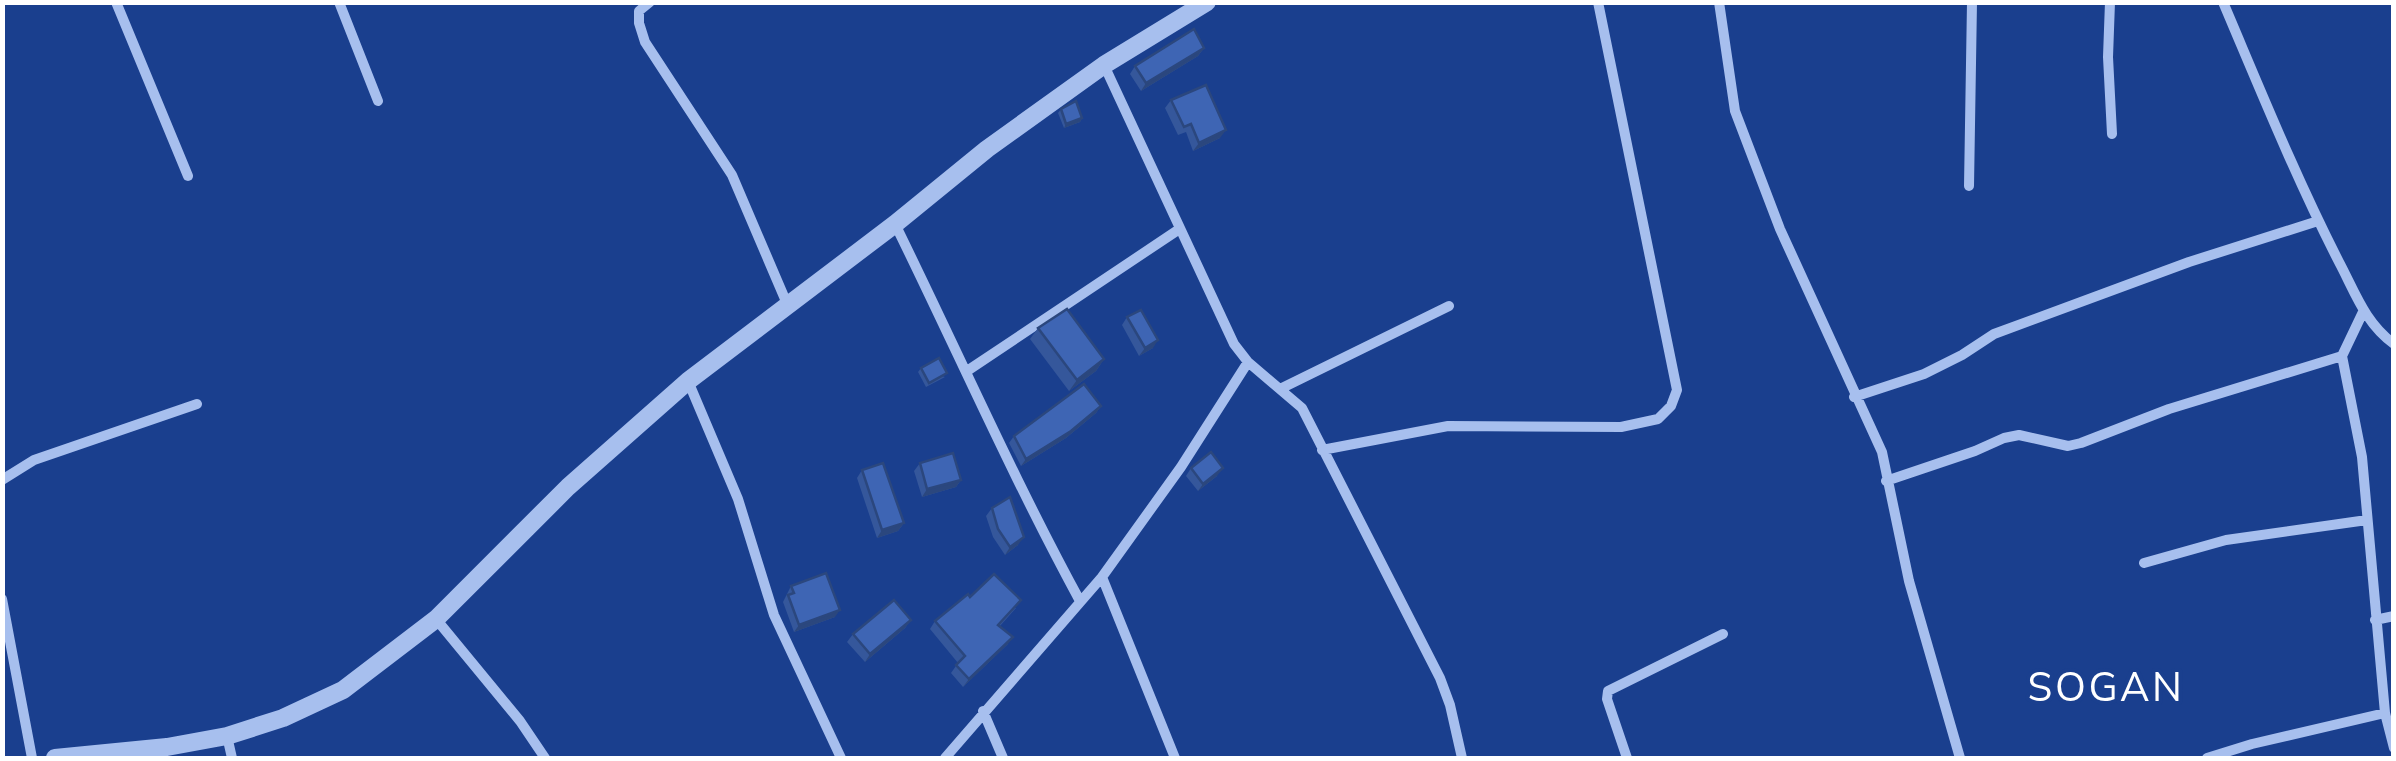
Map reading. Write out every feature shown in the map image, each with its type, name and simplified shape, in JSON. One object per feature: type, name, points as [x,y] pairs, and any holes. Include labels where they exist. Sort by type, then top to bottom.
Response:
[{"type":"street","points":[[116,2],[188,176]]},
{"type":"street","points":[[339,2],[378,101]]},
{"type":"street","points":[[650,2],[639,10],[638,23],[646,42],[726,164],[788,306]]},
{"type":"street","points":[[55,758],[167,747],[227,736],[284,718],[343,690],[436,619],[568,487],[688,381],[987,149],[1104,66],[1207,2]]},
{"type":"street","points":[[1322,450],[1448,426],[1621,428],[1658,419],[1670,406],[1677,390],[1598,2]]},
{"type":"street","points":[[1718,2],[1735,110],[1780,229],[1882,452],[1909,580],[1960,758]]},
{"type":"street","points":[[1969,186],[1972,2]]},
{"type":"street","points":[[2110,2],[2112,134]]},
{"type":"street","points":[[2222,2],[2318,221],[2363,312],[2380,334],[2394,344]]},
{"type":"street","points":[[1104,66],[1234,344],[1248,362],[1302,408],[1440,678],[1462,758]]},
{"type":"street","points":[[1854,397],[1924,374],[1994,334],[2189,262],[2318,221]]},
{"type":"street","points":[[895,224],[1021,491],[1080,601]]},
{"type":"street","points":[[967,370],[1178,230]]},
{"type":"street","points":[[1282,388],[1450,306]]},
{"type":"street","points":[[2363,312],[2342,356],[2362,457],[2385,713],[2394,748]]},
{"type":"street","points":[[1886,482],[2019,435],[2068,446],[2081,444],[2169,409],[2342,356]]},
{"type":"street","points":[[945,758],[1102,577],[1181,467],[1248,362]]},
{"type":"street","points":[[688,381],[738,499],[774,616],[841,758]]},
{"type":"street","points":[[2,480],[34,460],[197,404]]},
{"type":"street","points":[[2144,563],[2226,540],[2367,520]]},
{"type":"street","points":[[1102,577],[1175,758]]},
{"type":"street","points":[[2,599],[32,758]]},
{"type":"street","points":[[2375,620],[2394,616]]},
{"type":"street","points":[[436,619],[520,721],[545,758]]},
{"type":"street","points":[[1627,758],[1607,699],[1608,691],[1724,634]]},
{"type":"street","points":[[983,711],[1003,758]]},
{"type":"street","points":[[2207,758],[2385,713]]},
{"type":"street","points":[[227,736],[232,758]]},
{"type":"building","points":[[1194,29],[1204,48],[1146,83],[1135,66]]},
{"type":"building","points":[[1206,85],[1226,130],[1199,143],[1191,124],[1184,127],[1171,100]]},
{"type":"building","points":[[1076,101],[1082,118],[1066,124],[1061,109]]},
{"type":"building","points":[[1067,309],[1104,359],[1077,380],[1038,328]]},
{"type":"building","points":[[1141,310],[1158,340],[1145,348],[1127,317]]},
{"type":"building","points":[[939,358],[947,373],[929,383],[921,368]]},
{"type":"building","points":[[1084,384],[1101,406],[1071,431],[1026,459],[1014,436]]},
{"type":"building","points":[[1211,452],[1223,468],[1203,484],[1191,468]]},
{"type":"building","points":[[953,453],[961,480],[927,489],[920,463]]},
{"type":"building","points":[[883,463],[904,523],[882,530],[862,470]]},
{"type":"building","points":[[1010,497],[1024,537],[1010,547],[998,529],[992,508]]},
{"type":"building","points":[[826,573],[840,610],[799,625],[788,595],[794,593],[791,586]]},
{"type":"building","points":[[994,574],[1021,600],[998,625],[1013,637],[969,679],[956,665],[965,656],[935,621],[968,594],[970,597]]},
{"type":"building","points":[[894,600],[911,620],[870,654],[853,634]]},
{"type":"district","name":"SOGAN","points":[[2106,686]]}]
